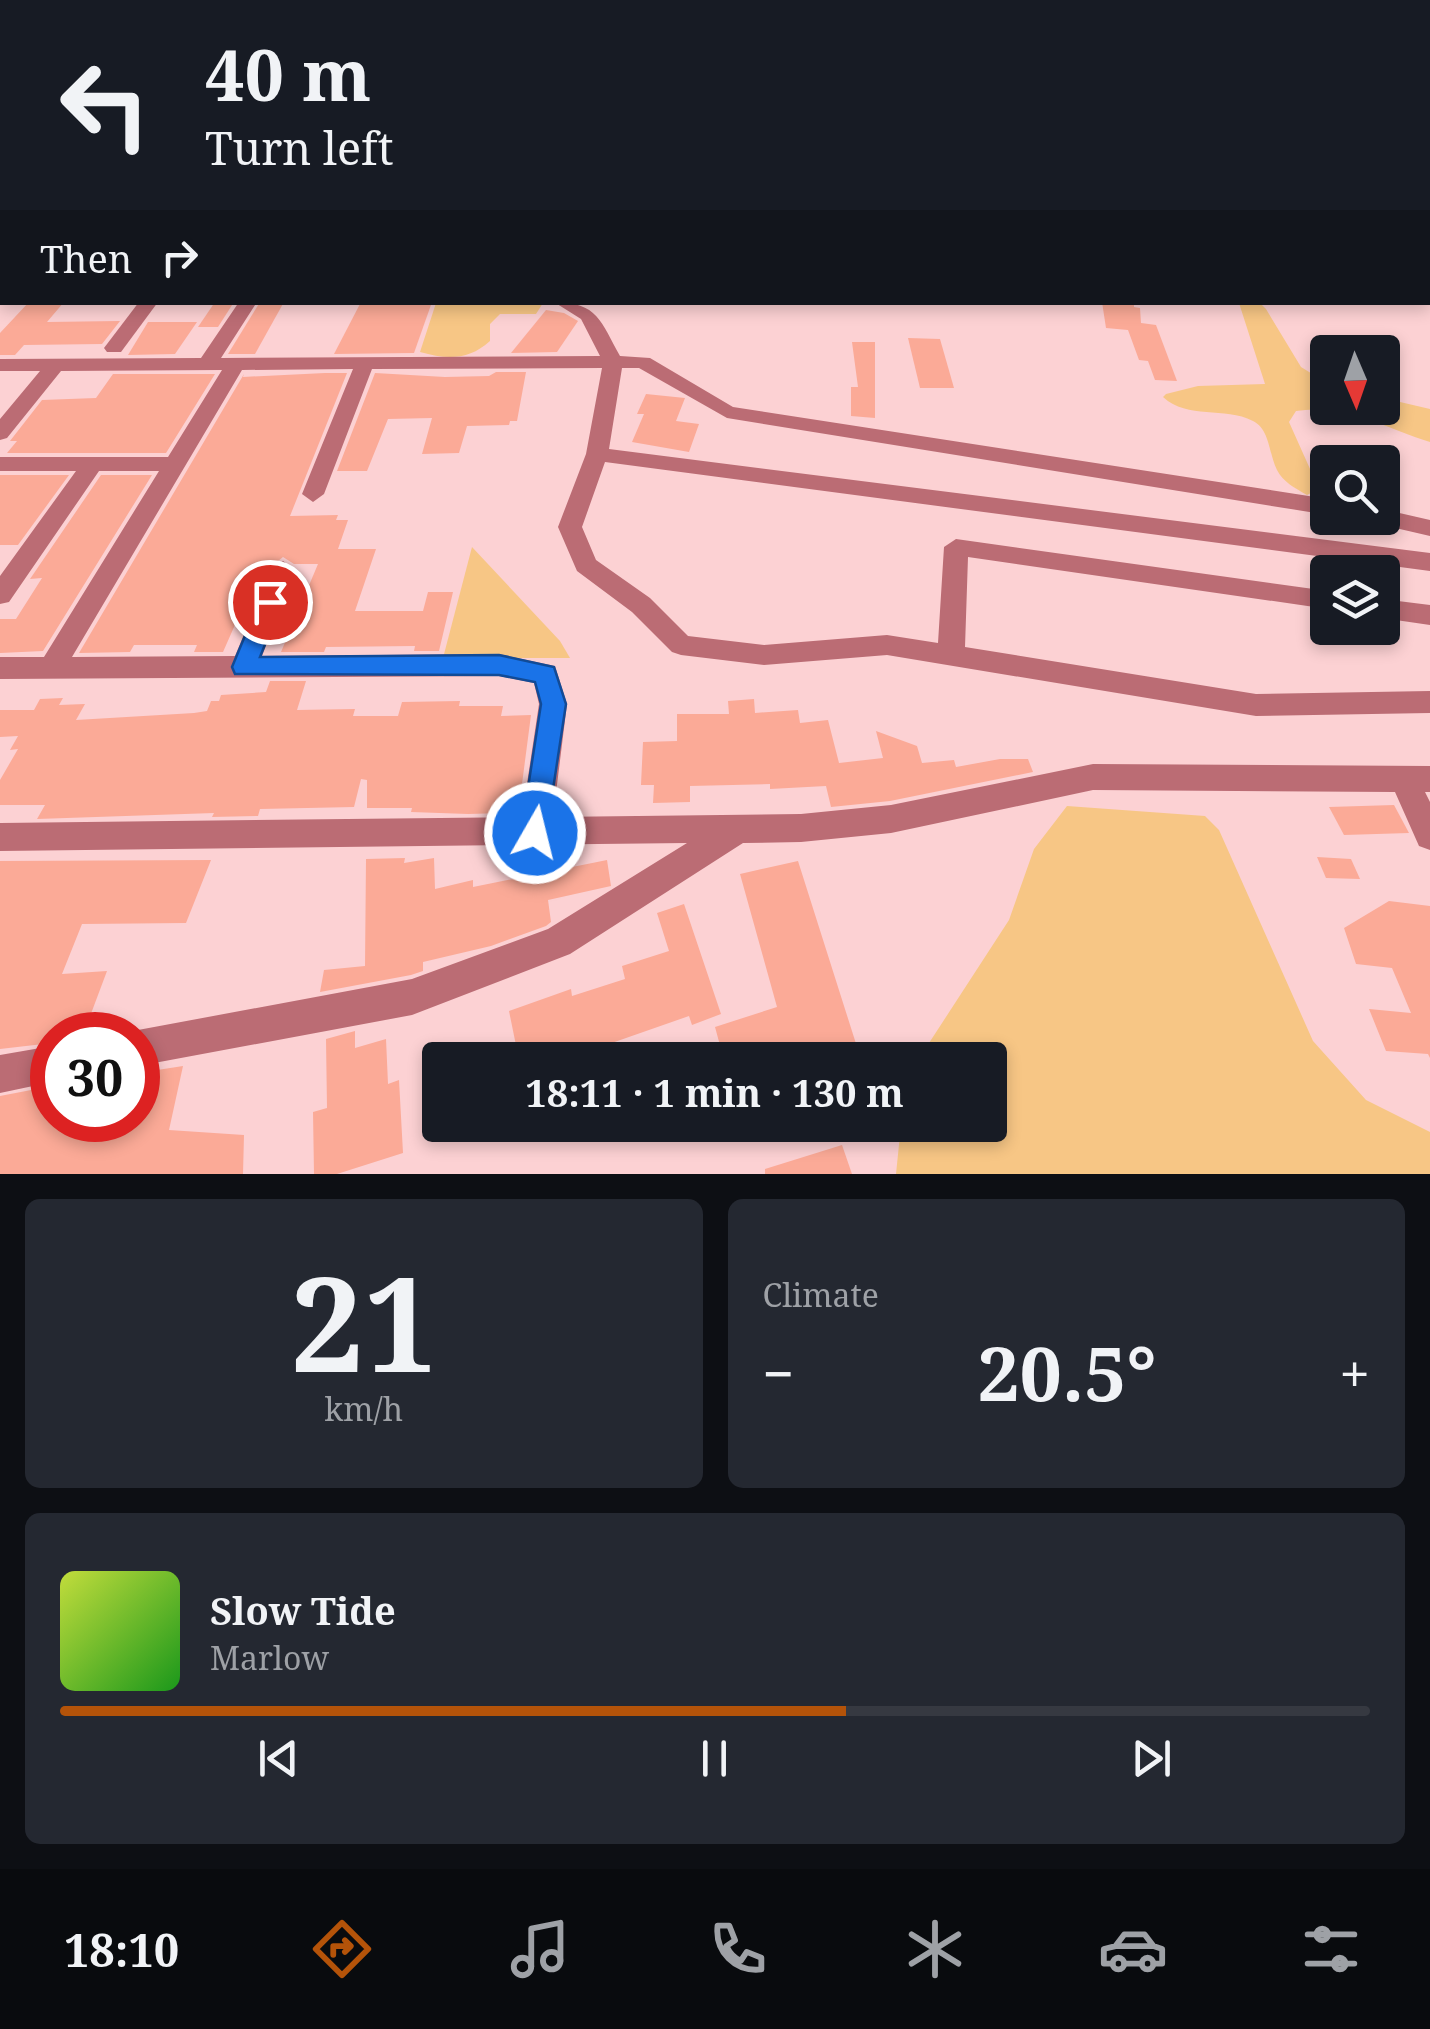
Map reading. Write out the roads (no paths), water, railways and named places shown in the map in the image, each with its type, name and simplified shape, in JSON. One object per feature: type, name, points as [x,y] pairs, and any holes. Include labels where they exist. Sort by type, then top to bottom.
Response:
[{"type":"street","points":[[114,348],[147,305]]},
{"type":"street","points":[[206,366],[246,305]]},
{"type":"street","points":[[568,305],[588,316],[612,362],[597,454],[570,527],[586,565],[641,605],[682,645],[764,654],[887,645],[1256,705],[1430,702]]},
{"type":"street","points":[[0,365],[643,362],[727,412],[1310,504]]},
{"type":"street","points":[[313,494],[364,365]]},
{"type":"street","points":[[0,433],[54,366]]},
{"type":"street","points":[[52,667],[234,366]]},
{"type":"street","points":[[597,454],[1430,562]]},
{"type":"street","points":[[0,464],[177,464]]},
{"type":"street","points":[[0,595],[92,465]]},
{"type":"street","points":[[1400,521],[1430,528]]},
{"type":"street","points":[[951,656],[956,547],[1310,597]]},
{"type":"street","points":[[244,667],[284,570]]},
{"type":"street","points":[[1400,610],[1430,614]]},
{"type":"street","points":[[0,668],[499,665],[545,674],[553,704],[535,833]]},
{"type":"street","points":[[0,837],[801,828],[892,819],[1093,777],[1417,780],[1430,836]]},
{"type":"street","points":[[160,1044],[412,997],[558,942],[739,828]]},
{"type":"street","points":[[0,1074],[30,1068]]}]
